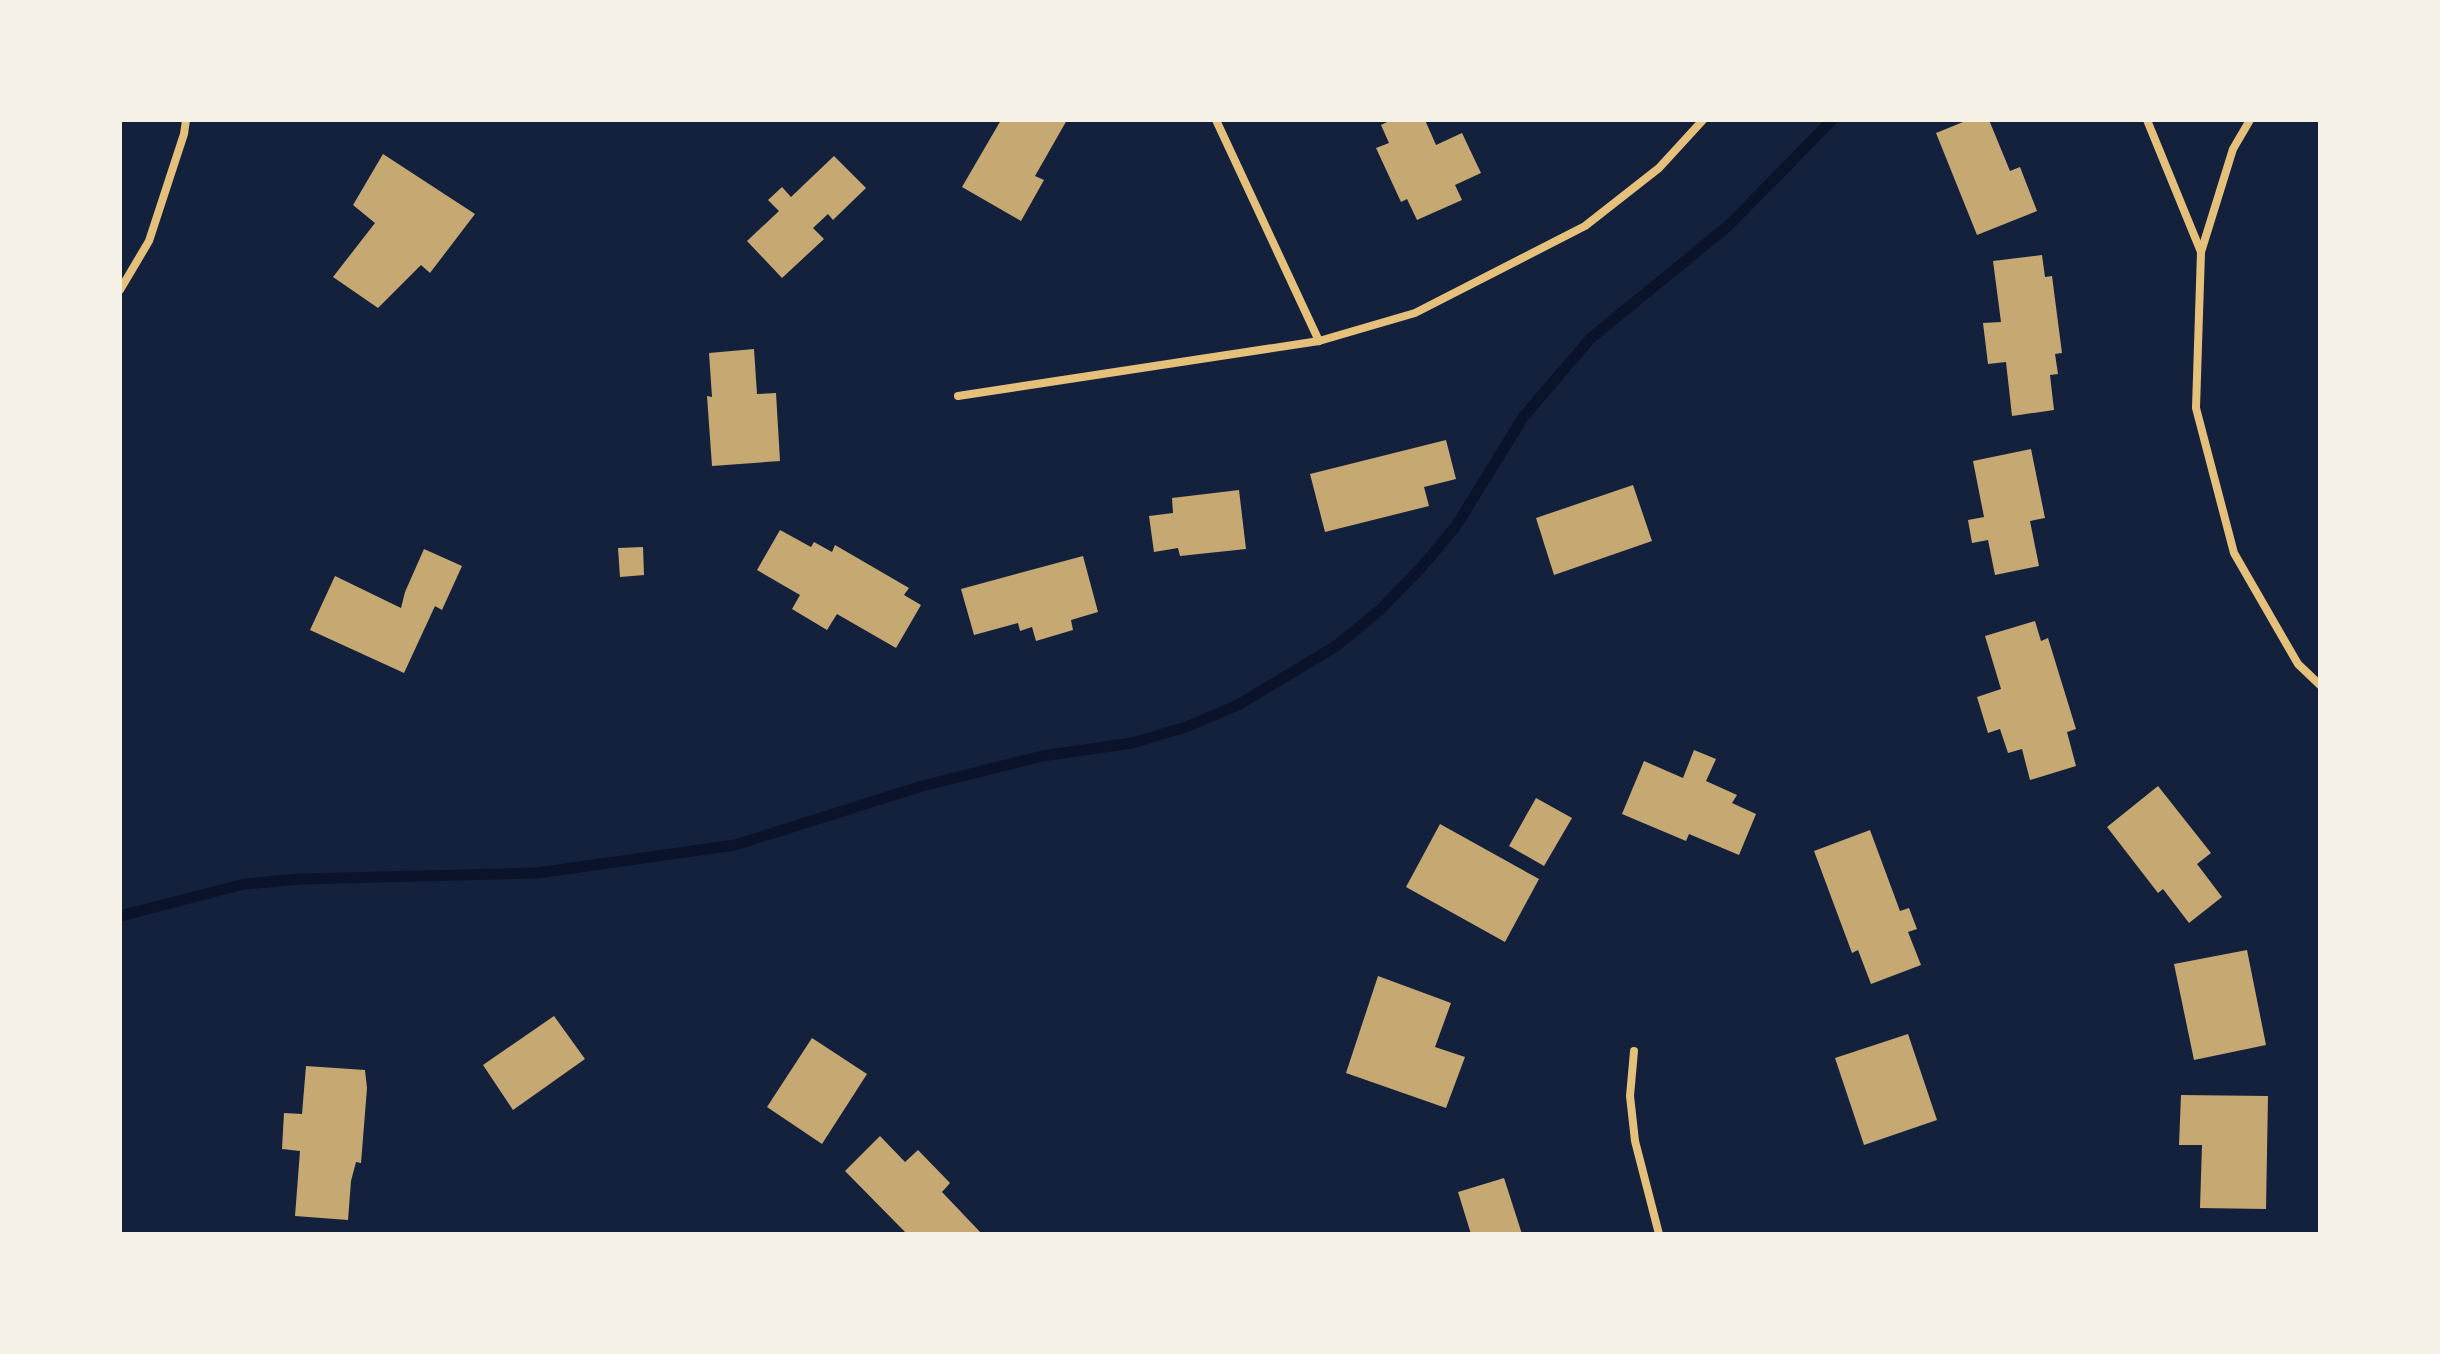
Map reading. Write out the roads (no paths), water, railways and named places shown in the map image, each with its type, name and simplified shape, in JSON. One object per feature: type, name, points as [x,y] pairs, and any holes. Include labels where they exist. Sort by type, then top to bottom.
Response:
[{"type":"street","points":[[120,290],[149,241],[186,120]]},
{"type":"street","points":[[1216,120],[1319,341]]},
{"type":"street","points":[[958,396],[1319,341],[1415,313],[1585,226],[1659,168],[1703,120]]},
{"type":"street","points":[[2147,120],[2201,252]]},
{"type":"street","points":[[2250,120],[2233,149],[2201,252],[2196,408],[2234,553],[2298,664],[2320,685]]},
{"type":"street","points":[[1634,1051],[1630,1096],[1635,1141],[1659,1234]]},
{"type":"waterway","points":[[120,916],[244,884],[301,879],[537,873],[735,845],[922,786],[1042,756],[1132,743],[1186,727],[1238,705],[1336,646],[1380,610],[1456,526],[1524,416],[1591,338],[1728,226],[1832,120]]}]
